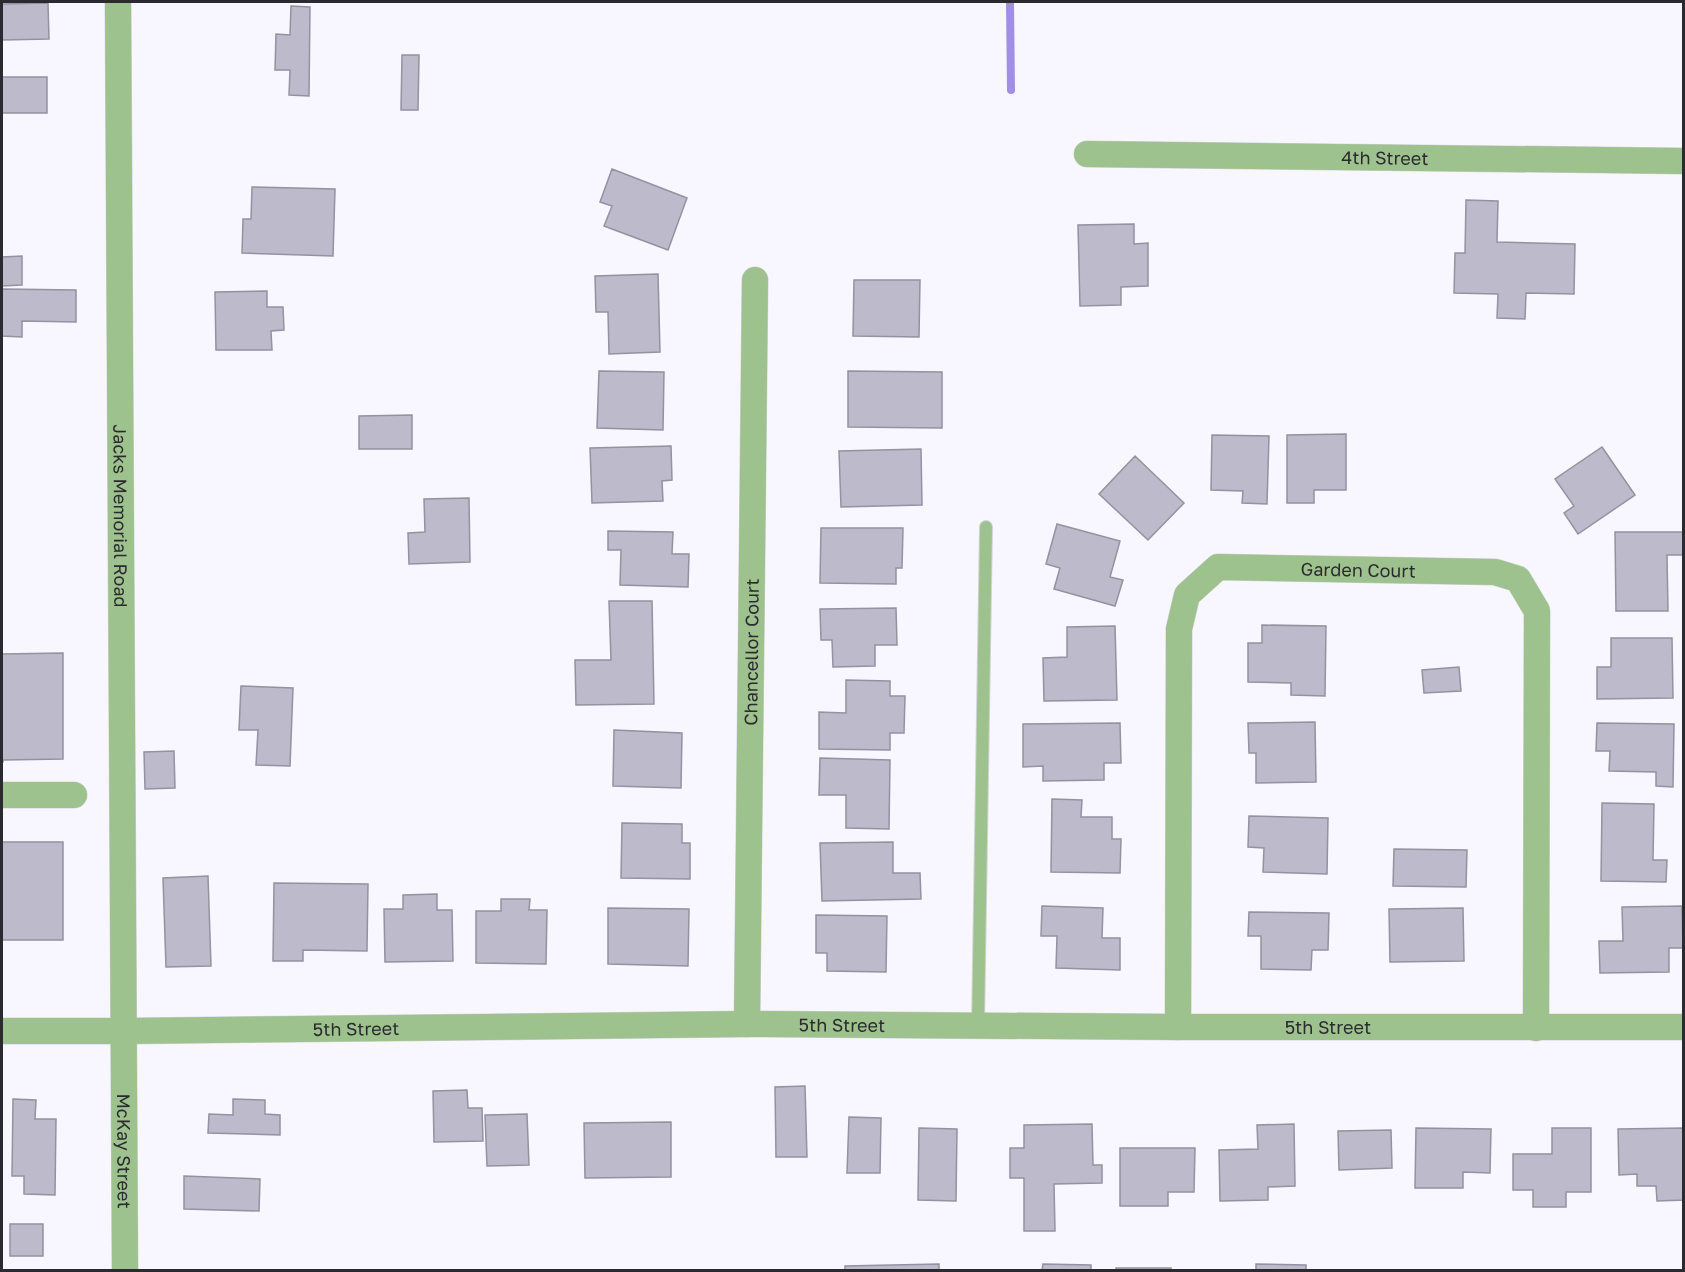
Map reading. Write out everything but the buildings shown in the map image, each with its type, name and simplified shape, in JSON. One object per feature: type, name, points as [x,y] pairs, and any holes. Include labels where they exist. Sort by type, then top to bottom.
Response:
[{"type":"street","name":"Jacks Memorial Road","points":[[118,2],[125,1031]]},
{"type":"street","name":"4th Street","points":[[1087,154],[1683,161]]},
{"type":"street","name":"Chancellor Court","points":[[747,1024],[755,280]]},
{"type":"street","name":"Garden Court","points":[[1178,1027],[1179,629],[1187,595],[1218,567],[1495,572],[1518,579],[1537,611],[1536,1028]]},
{"type":"street","points":[[2,795],[74,795]]},
{"type":"street","name":"5th Street","points":[[2,1031],[747,1024],[1683,1027]]},
{"type":"street","name":"McKay Street","points":[[125,1031],[125,1270]]},
{"type":"lane","points":[[978,1026],[986,527]]},
{"type":"waterway","points":[[1010,2],[1011,90]]}]
